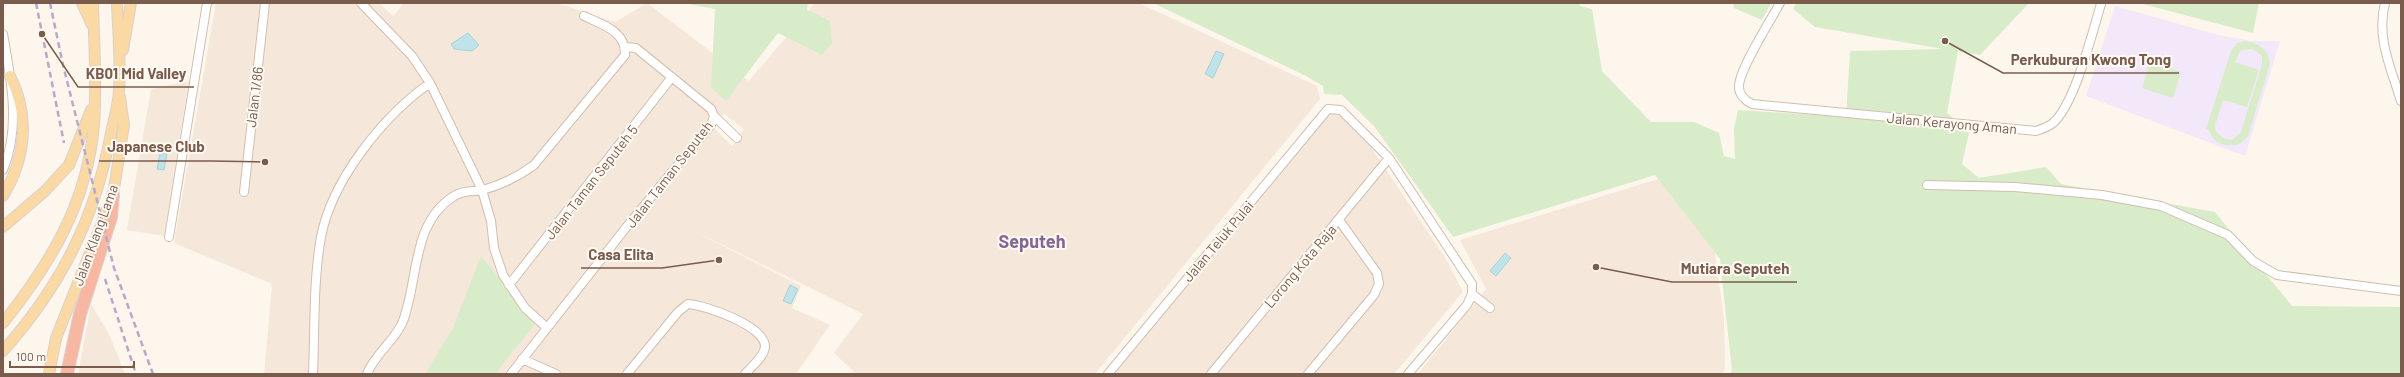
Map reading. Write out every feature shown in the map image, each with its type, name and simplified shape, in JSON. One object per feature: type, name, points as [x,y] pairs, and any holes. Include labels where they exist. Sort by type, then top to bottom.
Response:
[{"type":"highway","points":[[67,374],[80,314],[111,217],[113,195]]},
{"type":"main road","points":[[82,3],[93,28]]},
{"type":"main road","points":[[3,323],[26,295],[71,220],[87,170],[94,124],[93,3]]},
{"type":"main road","points":[[3,351],[29,319],[66,265],[83,230],[96,198],[106,162],[119,93],[117,3]]},
{"type":"main road","points":[[119,76],[131,3]]},
{"type":"main road","points":[[4,195],[20,155],[24,138],[22,103],[10,76]]},
{"type":"main road","name":"Jalan Klang Lama","points":[[49,374],[56,338],[113,195],[124,126],[119,93]]},
{"type":"main road","points":[[3,227],[45,191],[69,165],[94,103]]},
{"type":"street","points":[[169,237],[207,3]]},
{"type":"street","name":"Jalan 1/86","points":[[244,192],[264,3]]},
{"type":"street","points":[[361,3],[412,56],[430,83],[482,190],[491,221],[494,248],[503,275],[525,308],[546,327]]},
{"type":"street","name":"Jalan Kerayong Aman","points":[[1780,3],[1741,78],[1739,87],[1746,100],[1759,106],[2036,131],[2054,122],[2067,101],[2082,64],[2101,4]]},
{"type":"street","points":[[2385,3],[2382,22],[2382,41],[2401,101]]},
{"type":"street","points":[[368,374],[371,364],[402,322],[423,235],[430,218],[441,206],[455,195],[468,190],[482,190],[521,175],[545,154],[625,55],[625,47],[616,31],[584,16]]},
{"type":"street","points":[[3,34],[10,76],[12,133],[3,170]]},
{"type":"street","points":[[625,47],[636,48],[672,77],[711,109],[714,116],[737,138]]},
{"type":"street","name":"Jalan Taman Seputeh 5","points":[[509,285],[672,77]]},
{"type":"street","points":[[313,374],[315,279],[321,235],[340,184],[362,150],[376,134],[411,96],[430,83]]},
{"type":"street","name":"Jalan Teluk Pulai","points":[[1108,374],[1328,109],[1341,110],[1389,158]]},
{"type":"street","name":"Jalan Taman Seputeh","points":[[511,374],[546,327],[711,125],[714,116]]},
{"type":"street","points":[[1389,158],[1470,278],[1472,294],[1467,305],[1408,374]]},
{"type":"street","name":"Lorong Kota Raja","points":[[1210,374],[1389,158]]},
{"type":"street","points":[[1927,185],[2015,186],[2102,195],[2161,206],[2228,235],[2253,261],[2277,275],[2401,291]]},
{"type":"street","points":[[1308,374],[1374,295],[1379,284],[1377,273],[1339,220]]},
{"type":"street","points":[[1472,294],[1490,308]]},
{"type":"street","points":[[627,374],[678,312],[688,304],[701,305],[722,313],[750,327],[762,337],[765,346],[764,352],[745,374]]},
{"type":"street","points":[[522,359],[556,374]]},
{"type":"shaded area","points":[[216,3],[379,3],[393,16],[404,3],[557,3],[615,22],[647,3],[749,81],[815,3],[1139,3],[1317,86],[1320,99],[1095,374],[856,374],[834,353],[863,314],[686,227],[801,286],[792,308],[830,325],[796,374],[264,374],[272,284],[174,243]],"holes":[[[724,114],[744,129],[732,146],[713,127]]]},
{"type":"shaded area","points":[[2115,6],[2222,36],[2253,41],[2280,41],[2245,156],[2086,96]]},
{"type":"shaded area","points":[[189,81],[164,236],[127,230],[151,89]]},
{"type":"shaded area","points":[[1330,104],[1367,141],[1446,259],[1463,292],[1394,374],[1103,374]]},
{"type":"shaded area","points":[[1658,179],[1714,245],[1724,320],[1725,369],[1722,374],[1418,374],[1486,289],[1460,240]]},
{"type":"shaded area","points":[[91,304],[109,334],[125,374],[78,374]]},
{"type":"green space","points":[[683,3],[808,3],[807,10],[830,21],[832,43],[822,55],[778,33],[726,101],[711,88],[715,9]]},
{"type":"green space","points":[[1153,3],[1579,3],[1580,6],[1592,9],[1602,71],[1651,122],[1694,122],[1719,133],[1724,156],[1735,159],[1734,128],[1738,110],[1846,117],[1850,51],[1943,49],[1815,27],[1793,9],[1796,3],[2029,3],[1980,55],[1958,51],[1947,113],[1969,133],[1962,164],[1979,178],[2046,167],[2061,184],[2215,212],[2292,306],[2401,307],[2401,374],[1729,374],[1732,371],[1720,259],[1655,175],[1453,237],[1374,126],[1342,95],[1324,94],[1323,86],[1306,76]]},
{"type":"green space","points":[[1733,3],[1771,3],[1762,20],[1734,8]]},
{"type":"green space","points":[[2139,3],[2259,3],[2253,33]]},
{"type":"green space","points":[[2245,41],[2259,45],[2268,54],[2270,64],[2248,136],[2240,144],[2225,145],[2217,142],[2209,130],[2206,129],[2231,51],[2237,43]],"holes":[[[2251,49],[2262,56],[2262,64],[2241,132],[2232,140],[2225,139],[2216,132],[2215,126],[2223,100],[2247,107],[2259,70],[2235,62],[2241,50]]]},
{"type":"green space","points":[[2150,62],[2181,72],[2173,98],[2142,88]]},
{"type":"green space","points":[[481,256],[536,323],[501,366],[497,374],[425,374],[452,330]]},
{"type":"water","points":[[468,33],[479,45],[472,51],[454,49],[451,44]]},
{"type":"water","points":[[1216,51],[1224,54],[1213,78],[1205,74]]},
{"type":"water","points":[[160,153],[167,154],[164,170],[157,169]]},
{"type":"water","points":[[1505,253],[1511,258],[1496,276],[1490,271]]},
{"type":"water","points":[[790,285],[798,289],[791,304],[783,301]]},
{"type":"railway","points":[[36,3],[64,143]]},
{"type":"railway","points":[[50,3],[63,65],[114,268],[153,374]]},
{"type":"railway","points":[[105,279],[136,374]]},
{"type":"place","name":"KB01 Mid Valley","points":[[42,34]]},
{"type":"place","name":"Perkuburan Kwong Tong","points":[[1945,41]]},
{"type":"place","name":"Japanese Club","points":[[265,162]]},
{"type":"place","name":"Casa Elita","points":[[719,260]]},
{"type":"place","name":"Mutiara Seputeh","points":[[1596,267]]},
{"type":"district","name":"Seputeh","points":[[1032,241]]}]
